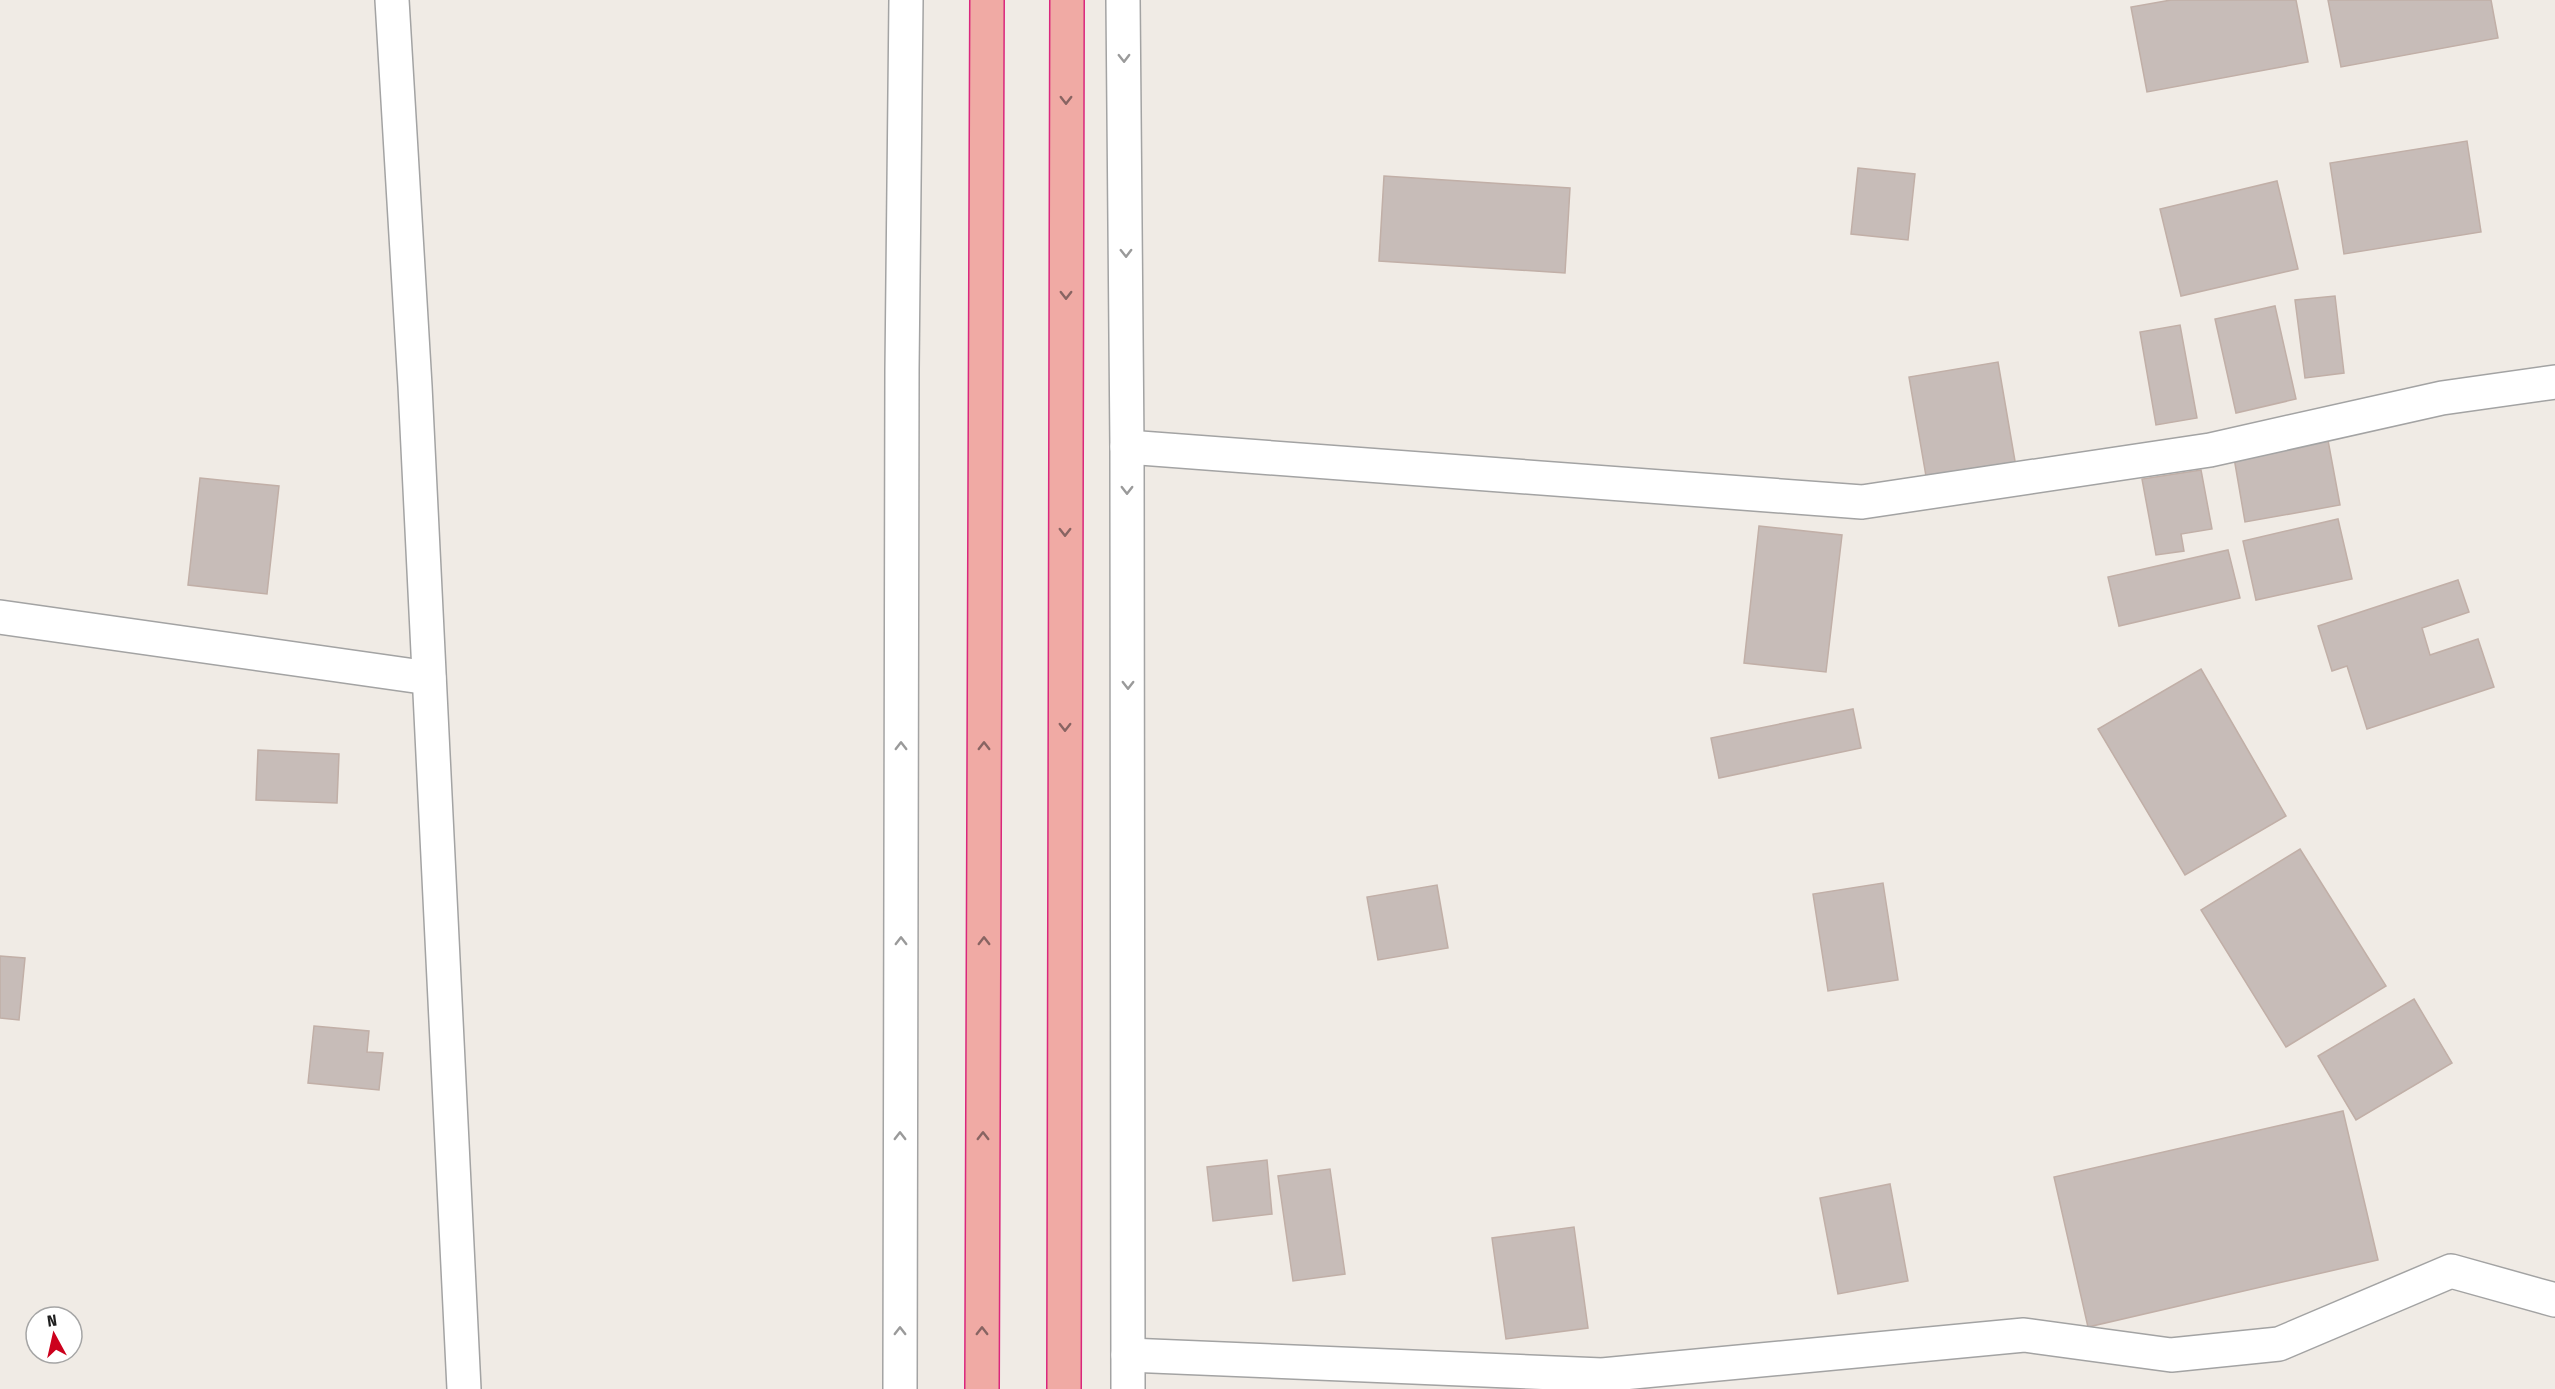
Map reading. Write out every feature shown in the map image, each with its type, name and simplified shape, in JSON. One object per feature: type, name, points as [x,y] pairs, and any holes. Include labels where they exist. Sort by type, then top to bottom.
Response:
[{"type":"highway","points":[[982,1389],[987,0]]},
{"type":"highway","points":[[1064,1389],[1067,0]]},
{"type":"street","points":[[392,0],[429,678],[464,1389]]},
{"type":"street","points":[[900,1389],[902,370],[906,0]]},
{"type":"street","points":[[1124,0],[1128,1389]]},
{"type":"street","points":[[1127,447],[1862,502],[2210,450],[2442,398],[2555,382]]},
{"type":"street","points":[[0,617],[429,678]]},
{"type":"street","points":[[1128,1355],[1602,1376],[2024,1335],[2171,1355],[2279,1344],[2451,1271],[2555,1300]]},
{"type":"building","points":[[2171,0],[2296,0],[2308,62],[2147,92],[2131,7]]},
{"type":"building","points":[[2328,0],[2491,0],[2498,38],[2341,67]]},
{"type":"building","points":[[2467,141],[2481,232],[2344,254],[2330,163]]},
{"type":"building","points":[[1858,168],[1915,174],[1908,240],[1851,234]]},
{"type":"building","points":[[1384,176],[1570,188],[1565,273],[1379,261]]},
{"type":"building","points":[[2277,181],[2298,269],[2181,296],[2160,209]]},
{"type":"building","points":[[2335,296],[2344,373],[2305,378],[2295,300]]},
{"type":"building","points":[[2275,306],[2296,399],[2236,413],[2215,319]]},
{"type":"building","points":[[2180,325],[2197,418],[2156,425],[2140,332]]},
{"type":"building","points":[[1998,362],[2016,467],[1927,482],[1909,377]]},
{"type":"building","points":[[2327,435],[2340,505],[2245,522],[2233,452]]},
{"type":"building","points":[[2201,470],[2212,529],[2181,534],[2184,551],[2156,555],[2142,479]]},
{"type":"building","points":[[200,478],[279,486],[267,594],[188,585]]},
{"type":"building","points":[[2338,519],[2352,579],[2256,600],[2243,541]]},
{"type":"building","points":[[1759,526],[1842,535],[1826,672],[1744,663]]},
{"type":"building","points":[[2228,550],[2240,598],[2119,626],[2108,577]]},
{"type":"building","points":[[2458,580],[2469,612],[2422,628],[2430,655],[2478,639],[2494,687],[2367,729],[2347,666],[2332,671],[2318,626]]},
{"type":"building","points":[[2201,669],[2286,816],[2185,875],[2098,729]]},
{"type":"building","points":[[1853,709],[1861,748],[1719,778],[1711,738]]},
{"type":"building","points":[[258,750],[339,754],[337,803],[256,800]]},
{"type":"building","points":[[2300,849],[2386,986],[2286,1047],[2201,910]]},
{"type":"building","points":[[1883,883],[1898,980],[1828,991],[1813,894]]},
{"type":"building","points":[[1437,885],[1448,948],[1378,960],[1367,897]]},
{"type":"building","points":[[0,956],[25,958],[19,1020],[0,1018]]},
{"type":"building","points":[[2414,999],[2452,1063],[2356,1120],[2318,1056]]},
{"type":"building","points":[[314,1026],[369,1031],[367,1052],[383,1053],[379,1090],[308,1083]]},
{"type":"building","points":[[2343,1111],[2378,1260],[2088,1327],[2054,1177]]},
{"type":"building","points":[[1267,1160],[1272,1214],[1213,1221],[1207,1167]]},
{"type":"building","points":[[1330,1169],[1345,1274],[1293,1281],[1278,1176]]},
{"type":"building","points":[[1890,1184],[1908,1281],[1838,1294],[1820,1198]]},
{"type":"building","points":[[1574,1227],[1588,1328],[1506,1339],[1492,1238]]}]
